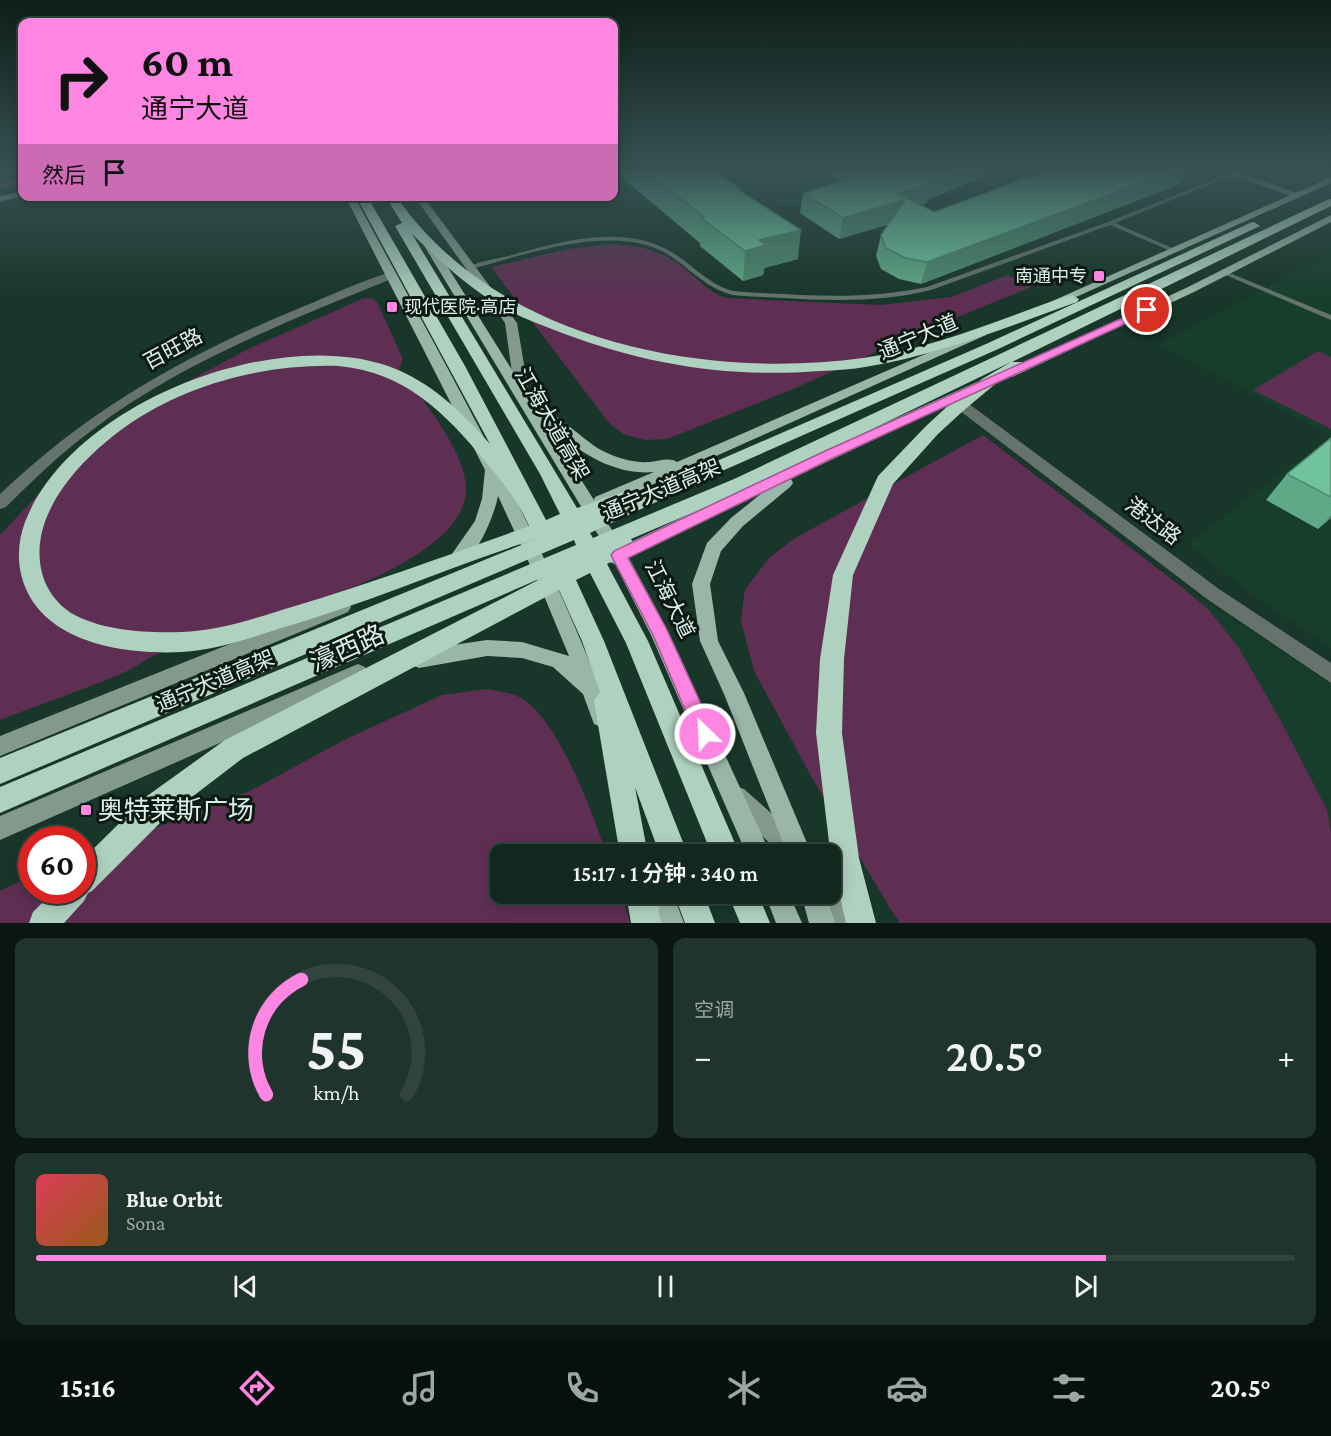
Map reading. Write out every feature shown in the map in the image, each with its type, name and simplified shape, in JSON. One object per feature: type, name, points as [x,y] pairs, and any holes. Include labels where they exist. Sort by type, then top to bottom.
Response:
[{"type":"highway","points":[[372,214],[407,275],[526,498],[593,641],[670,844]]},
{"type":"highway","name":"江海大道高架","points":[[394,214],[434,277],[549,474],[637,641],[721,844]]},
{"type":"highway","points":[[402,214],[411,227],[459,271],[498,299],[539,319],[606,344],[657,358],[729,368],[797,368],[864,363],[904,356],[1171,266]]},
{"type":"highway","name":"通宁大道高架","points":[[0,800],[741,484],[1171,266],[1279,214]]},
{"type":"highway","name":"通宁大道高架","points":[[0,771],[562,537],[716,459],[1171,266],[1301,214]]},
{"type":"highway","points":[[861,923],[845,858],[829,733],[832,670],[843,575],[885,481],[932,430],[988,382],[1110,319],[1171,266]]},
{"type":"highway","points":[[526,498],[442,402],[398,375],[375,366],[325,360],[265,366],[215,378],[170,396],[134,414],[103,436],[78,458],[58,481],[44,503],[32,528],[29,547],[30,572],[39,596],[64,621],[104,634],[139,641],[187,642],[261,626],[372,591],[640,493],[716,459]]},
{"type":"highway","points":[[96,867],[157,806],[234,749],[741,484]]},
{"type":"highway","points":[[593,641],[614,738],[632,844]]},
{"type":"highway","points":[[44,923],[62,904]]},
{"type":"highway","points":[[643,904],[646,923]]},
{"type":"highway","points":[[693,904],[700,923]]},
{"type":"highway","points":[[746,904],[755,923]]},
{"type":"main road","points":[[359,214],[490,466],[550,587],[594,697],[644,844]]},
{"type":"main road","name":"江海大道","points":[[409,214],[522,394],[619,555],[660,633],[754,844]]},
{"type":"main road","points":[[1171,266],[1263,214]]},
{"type":"main road","points":[[550,587],[828,455],[1225,273],[1331,218]]},
{"type":"main road","points":[[522,394],[570,438],[610,461],[639,469],[716,459]]},
{"type":"main road","points":[[796,844],[735,693],[709,640],[701,584],[713,548],[737,522],[779,487],[828,455]]},
{"type":"main road","points":[[523,534],[590,506],[716,459]]},
{"type":"main road","points":[[456,561],[479,533],[486,515],[492,489],[490,466]]},
{"type":"main road","points":[[361,672],[447,652],[487,648],[522,651],[559,660],[577,674],[594,697]]},
{"type":"main road","points":[[664,904],[671,923]]},
{"type":"main road","points":[[781,904],[789,923]]},
{"type":"main road","points":[[816,904],[822,923]]},
{"type":"street","points":[[431,214],[511,323],[522,394]]},
{"type":"street","name":"百旺路","points":[[0,502],[70,440],[121,401],[165,375],[220,346],[392,275]]},
{"type":"street","name":"港达路","points":[[952,399],[1213,594],[1331,674]]},
{"type":"street","name":"濠西路","points":[[0,746],[523,534]]},
{"type":"street","name":"濠西路","points":[[0,828],[361,672],[550,587]]},
{"type":"street","points":[[732,794],[789,844]]},
{"type":"street","points":[[831,904],[842,923]]},
{"type":"lane","points":[[471,267],[567,244],[591,241],[635,241],[655,246],[669,253],[720,289],[730,292],[749,295],[874,299],[929,289],[1132,214]]},
{"type":"lane","points":[[1110,223],[1171,266]]},
{"type":"lane","points":[[1225,273],[1331,318]]},
{"type":"shaded area","points":[[612,244],[659,253],[676,262],[708,289],[726,298],[880,305],[951,297],[1008,275],[1031,287],[921,332],[793,389],[667,439],[645,440],[623,434],[609,423],[491,267],[567,249]]},
{"type":"shaded area","points":[[1331,253],[1331,436],[1159,345]]},
{"type":"shaded area","points":[[364,298],[374,299],[378,304],[403,359],[399,369],[442,427],[459,460],[466,491],[454,522],[425,549],[384,573],[334,595],[187,643],[155,655],[123,673],[0,720],[0,535],[49,483],[150,402],[246,350]]},
{"type":"shaded area","points":[[1318,351],[1331,357],[1331,429],[1253,390]]},
{"type":"shaded area","points":[[983,435],[1178,584],[1209,610],[1239,648],[1281,721],[1327,810],[1331,833],[1331,923],[900,923],[811,776],[754,671],[741,621],[745,589],[770,557],[795,538]]},
{"type":"shaded area","points":[[1331,436],[1331,648],[1261,601],[1188,544]]},
{"type":"shaded area","points":[[1178,584],[1331,684],[1331,833],[1327,810],[1281,721],[1239,648],[1209,610]]},
{"type":"shaded area","points":[[486,689],[517,696],[532,706],[546,722],[572,767],[603,844],[490,844],[490,904],[624,904],[630,923],[0,923],[0,891],[18,882],[18,904],[96,904],[96,851],[250,791],[346,739],[442,695]]},
{"type":"building","points":[[700,214],[776,214],[801,230],[759,240],[766,245],[745,251],[701,218],[704,217]]},
{"type":"building","points":[[837,214],[857,214],[843,218]]},
{"type":"building","points":[[895,214],[1057,214],[927,262],[905,258],[886,248],[881,235]]},
{"type":"building","points":[[1331,438],[1331,497],[1287,474]]},
{"type":"place","name":"南通中专","points":[[1099,276]]},
{"type":"place","name":"现代医院·高店","points":[[392,307]]},
{"type":"place","name":"奥特莱斯广场","points":[[86,810]]},
{"type":"route","points":[[705,734],[660,633],[619,555],[828,455],[1147,310]]}]
